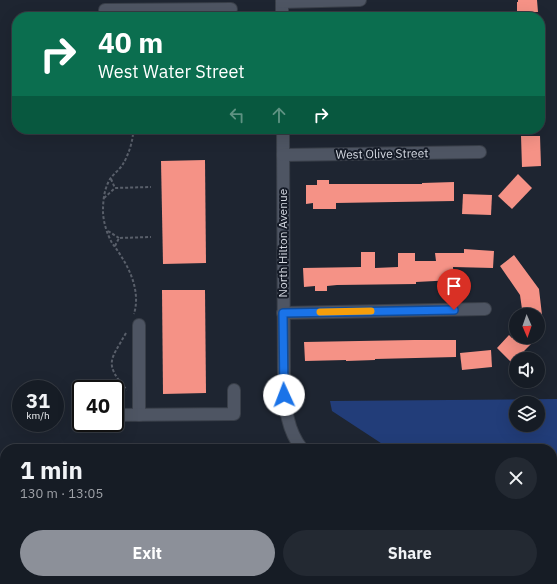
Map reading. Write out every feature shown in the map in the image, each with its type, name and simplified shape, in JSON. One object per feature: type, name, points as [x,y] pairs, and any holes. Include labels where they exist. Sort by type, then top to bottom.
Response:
[{"type":"street","points":[[282,12],[282,1],[360,0]]},
{"type":"street","points":[[161,12],[231,9]]},
{"type":"street","points":[[105,10],[127,12]]},
{"type":"street","name":"North Hilton Avenue","points":[[283,134],[283,313],[285,406],[292,433],[299,444]]},
{"type":"street","name":"West Olive Street","points":[[283,155],[480,152]]},
{"type":"street","points":[[283,313],[485,310]]},
{"type":"street","points":[[133,324],[139,415]]},
{"type":"street","points":[[124,416],[234,414],[234,390]]},
{"type":"path","points":[[133,134],[130,149],[123,165],[113,175],[108,184],[104,198],[103,212],[107,231],[132,276],[136,294],[133,324],[112,356],[111,366],[118,380],[139,399]]},
{"type":"path","points":[[110,179],[115,188]]},
{"type":"path","points":[[104,198],[115,188],[151,187]]},
{"type":"path","points":[[107,231],[119,238],[151,237]]},
{"type":"path","points":[[114,246],[119,238]]},
{"type":"shaded area","points":[[509,399],[509,432],[545,432],[545,399],[557,399],[557,444],[382,444],[332,411],[330,401]]},
{"type":"building","points":[[518,0],[537,0],[538,12],[517,12]]},
{"type":"building","points":[[521,136],[540,136],[541,166],[522,167]]},
{"type":"building","points":[[205,160],[206,263],[163,264],[161,161]]},
{"type":"building","points":[[518,174],[532,188],[512,209],[498,196]]},
{"type":"building","points":[[317,180],[329,180],[329,184],[422,184],[454,182],[454,201],[336,203],[336,209],[313,209],[313,203],[306,204],[306,185],[317,185]]},
{"type":"building","points":[[463,194],[492,195],[491,215],[462,214]]},
{"type":"building","points":[[464,249],[494,251],[493,268],[453,267],[454,280],[416,282],[416,284],[337,285],[327,286],[327,291],[315,291],[315,286],[304,287],[303,268],[361,267],[361,252],[375,252],[375,268],[398,267],[398,253],[415,253],[415,261],[436,261],[435,253],[464,253]]},
{"type":"building","points":[[514,255],[539,289],[541,308],[522,308],[520,295],[500,266]]},
{"type":"building","points":[[162,290],[205,290],[206,393],[163,394]]},
{"type":"building","points":[[509,335],[509,344],[531,344],[524,351],[525,352],[509,352],[509,360],[497,348]]},
{"type":"building","points":[[456,340],[456,357],[305,361],[304,342]]},
{"type":"building","points":[[491,350],[492,367],[462,370],[460,353]]},
{"type":"slow traffic","points":[[320,312],[371,311]]},
{"type":"route","points":[[284,395],[283,313],[454,310]]}]
